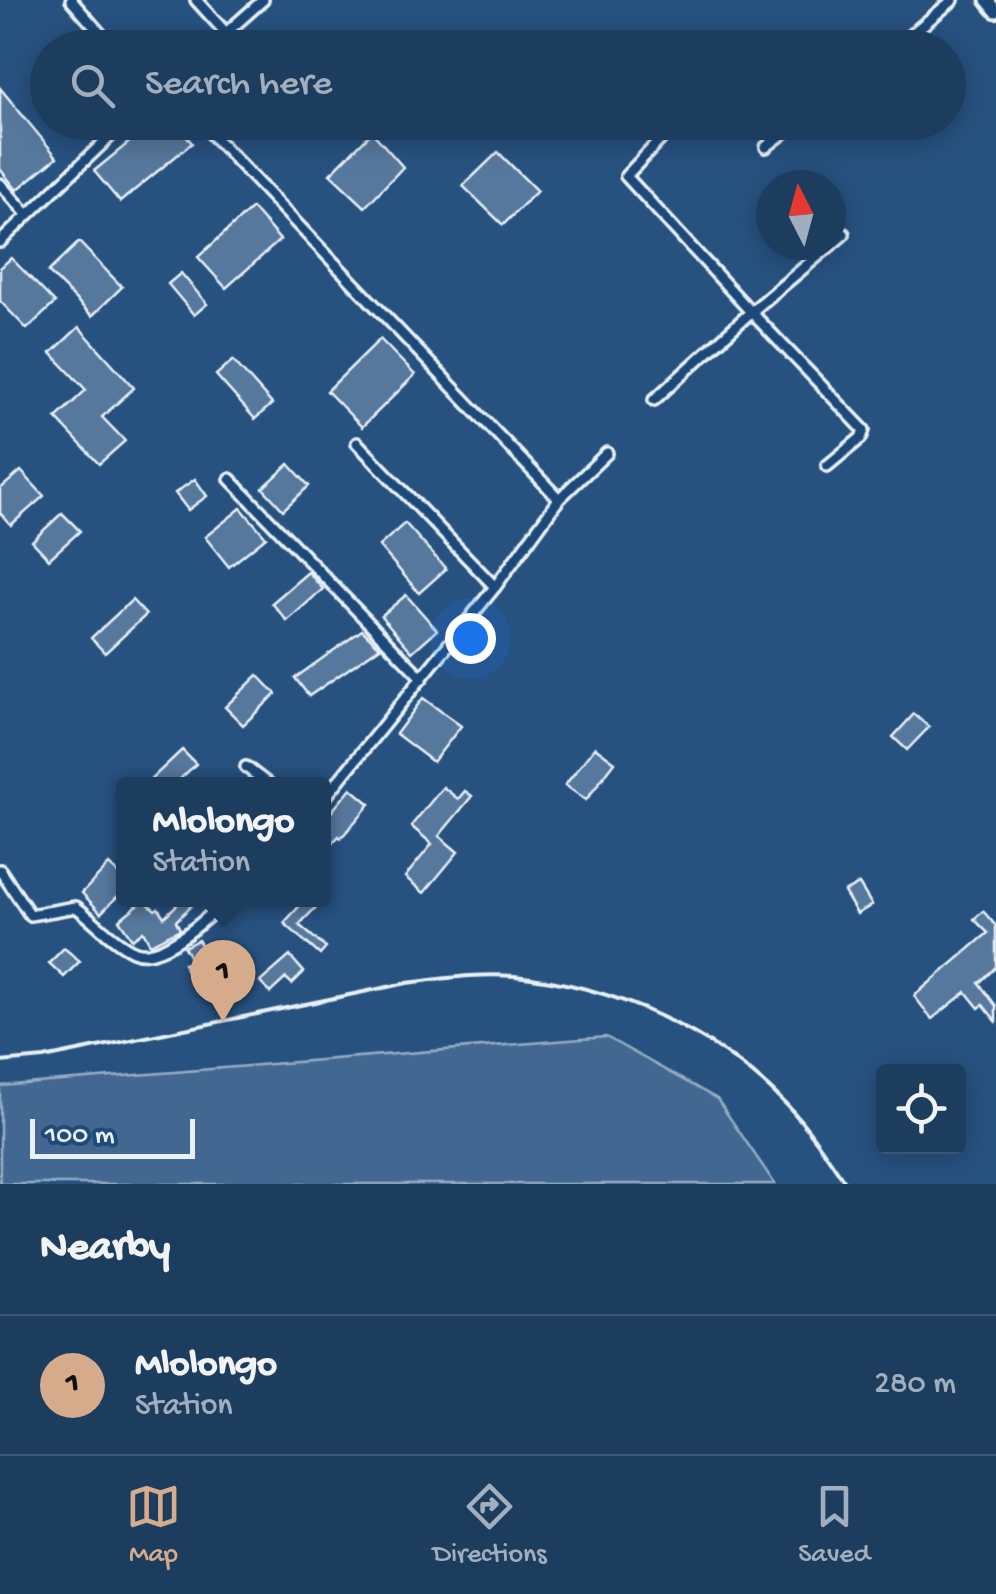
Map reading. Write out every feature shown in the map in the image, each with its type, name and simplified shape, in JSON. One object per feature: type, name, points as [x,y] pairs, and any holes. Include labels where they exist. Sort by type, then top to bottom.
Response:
[{"type":"street","points":[[71,0],[98,30]]},
{"type":"street","points":[[196,0],[223,30]]},
{"type":"street","points":[[229,30],[262,0]]},
{"type":"street","points":[[917,30],[953,0]]},
{"type":"street","points":[[986,0],[996,12]]},
{"type":"street","points":[[0,242],[106,140]]},
{"type":"street","points":[[217,140],[560,499]]},
{"type":"street","points":[[660,140],[626,176],[864,430],[861,438],[827,466]]},
{"type":"street","points":[[766,147],[775,140]]},
{"type":"street","points":[[0,184],[27,214]]},
{"type":"street","points":[[654,400],[813,260]]},
{"type":"street","points":[[357,444],[496,586]]},
{"type":"street","points":[[331,790],[496,586],[560,499],[607,452]]},
{"type":"street","points":[[230,479],[422,678]]},
{"type":"street","points":[[246,767],[259,777]]},
{"type":"street","points":[[0,870],[30,915],[76,907],[122,943],[143,954],[174,942],[219,907]]},
{"type":"shaded area","points":[[606,1037],[717,1099],[775,1184],[0,1184],[0,1086]]},
{"type":"building","points":[[0,88],[30,124],[30,140],[43,140],[57,157],[17,190],[0,169]]},
{"type":"building","points":[[132,140],[192,143],[120,202],[94,171]]},
{"type":"building","points":[[364,140],[379,140],[403,167],[365,207],[330,174]]},
{"type":"building","points":[[498,152],[537,191],[503,225],[463,186]]},
{"type":"building","points":[[252,208],[280,240],[226,288],[198,257]]},
{"type":"building","points":[[79,242],[122,287],[92,316],[48,272]]},
{"type":"building","points":[[11,258],[55,303],[27,329],[0,301],[0,268]]},
{"type":"building","points":[[181,273],[207,304],[194,315],[168,284]]},
{"type":"building","points":[[79,327],[134,388],[102,417],[125,441],[99,464],[56,418],[86,390],[51,353]]},
{"type":"building","points":[[380,339],[415,375],[362,427],[327,391]]},
{"type":"building","points":[[233,360],[272,404],[255,419],[216,375]]},
{"type":"building","points":[[289,464],[309,486],[283,510],[263,488]]},
{"type":"building","points":[[21,471],[44,496],[11,525],[0,513],[0,489]]},
{"type":"building","points":[[195,479],[207,496],[188,510],[175,493]]},
{"type":"building","points":[[241,508],[266,537],[229,567],[205,537]]},
{"type":"building","points":[[62,513],[80,531],[49,559],[32,541]]},
{"type":"building","points":[[405,523],[446,569],[419,593],[379,546]]},
{"type":"building","points":[[308,572],[323,589],[287,621],[272,603]]},
{"type":"building","points":[[406,595],[437,630],[412,652],[381,616]]},
{"type":"building","points":[[132,600],[146,615],[105,653],[91,638]]},
{"type":"building","points":[[362,630],[380,647],[309,696],[295,678]]},
{"type":"building","points":[[258,675],[276,694],[243,725],[225,707]]},
{"type":"building","points":[[423,698],[461,726],[433,762],[396,734]]},
{"type":"building","points":[[914,714],[929,727],[907,750],[893,737]]},
{"type":"building","points":[[595,747],[615,762],[586,800],[565,785]]},
{"type":"building","points":[[182,750],[196,764],[182,777],[153,777]]},
{"type":"building","points":[[443,787],[458,799],[465,791],[472,796],[439,836],[458,852],[424,893],[405,877],[432,844],[411,826]]},
{"type":"building","points":[[351,788],[370,804],[331,844],[331,812]]},
{"type":"building","points":[[109,865],[116,872],[116,898],[101,913],[82,893]]},
{"type":"building","points":[[859,884],[872,905],[857,914],[844,892]]},
{"type":"building","points":[[135,907],[158,908],[164,917],[175,907],[190,907],[176,921],[180,929],[150,944],[143,931],[132,939],[119,920]]},
{"type":"building","points":[[299,907],[316,907],[299,925],[326,948],[320,955],[284,923]]},
{"type":"building","points":[[983,911],[996,926],[996,967],[979,983],[996,1006],[996,1021],[966,992],[932,1019],[914,996],[988,933],[974,919]]},
{"type":"building","points":[[198,940],[207,954],[211,952],[214,959],[217,957],[222,968],[191,981],[184,964],[192,961],[184,947]]},
{"type":"building","points":[[64,948],[80,961],[64,977],[49,963]]},
{"type":"building","points":[[290,956],[304,972],[292,984],[286,978],[270,993],[260,982]]},
{"type":"railway","points":[[0,1062],[44,1058],[407,983],[487,975],[551,981],[625,1001],[661,1016],[728,1055],[786,1104],[846,1184]]},
{"type":"place","name":"Mlolongo","points":[[223,1022]]}]
